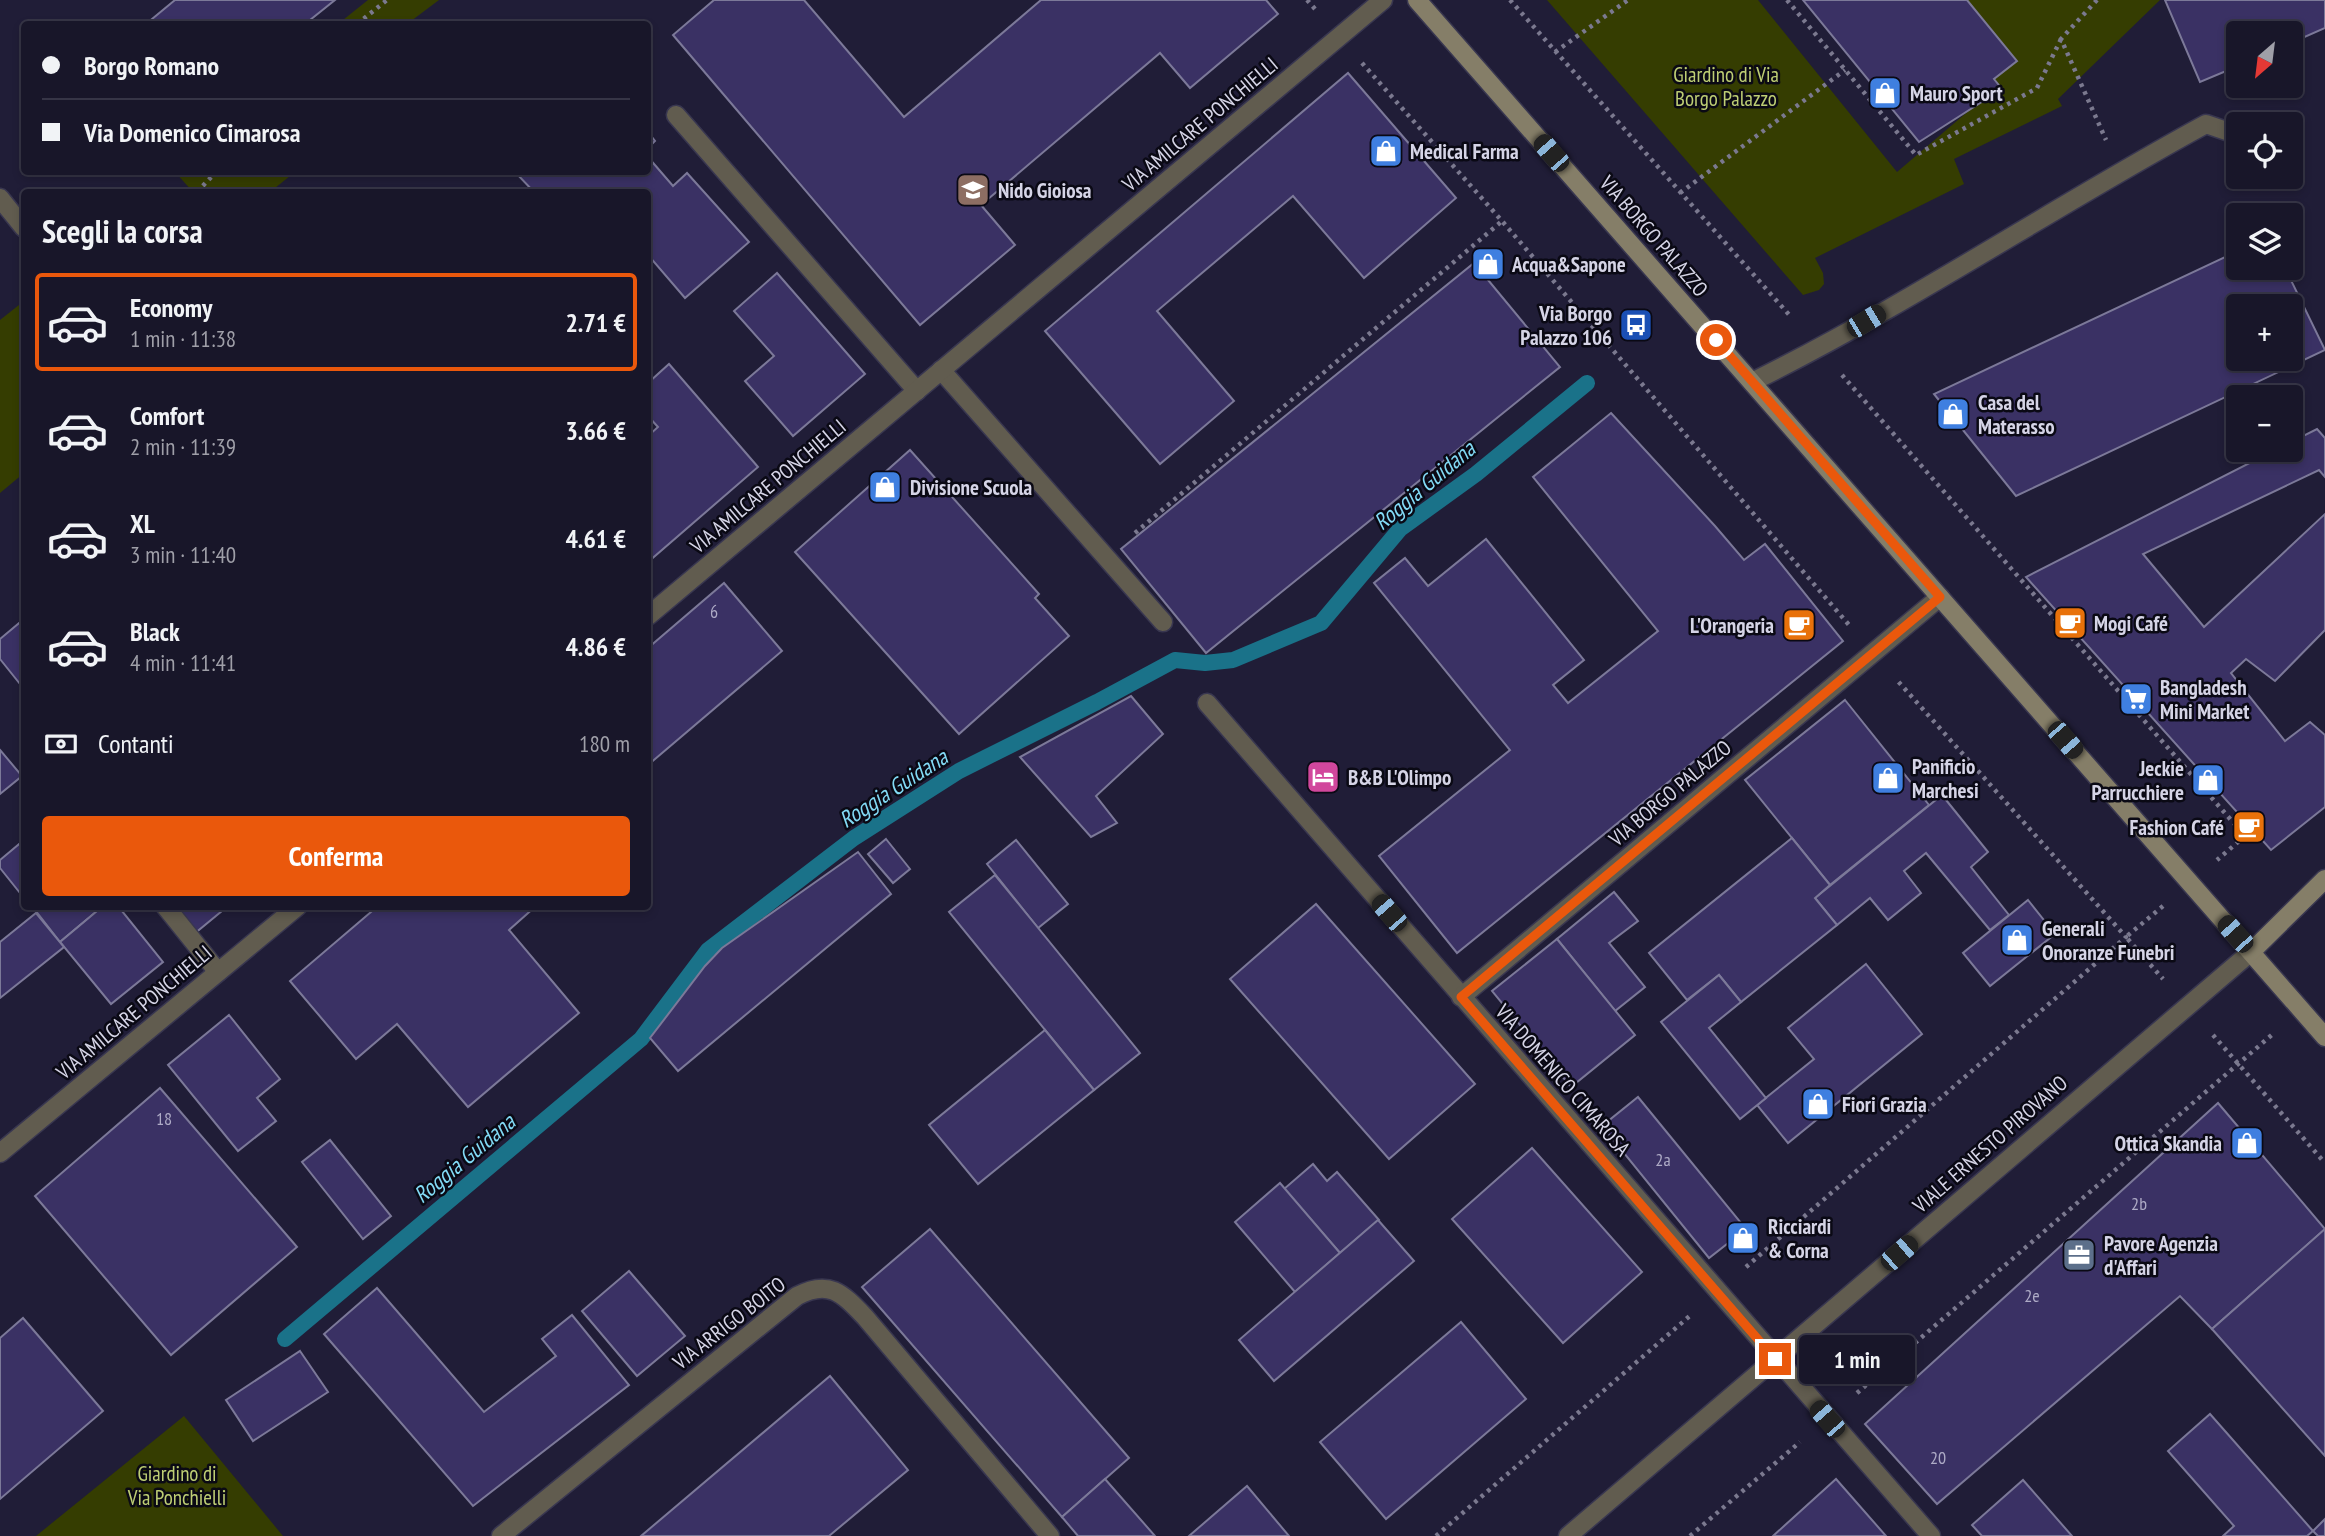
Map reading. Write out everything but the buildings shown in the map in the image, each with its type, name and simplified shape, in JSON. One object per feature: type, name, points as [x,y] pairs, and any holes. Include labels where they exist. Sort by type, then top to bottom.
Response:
[{"type":"main road","name":"VIA BORGO PALAZZO","points":[[1417,0],[2325,1037]]},
{"type":"main road","points":[[2251,952],[2325,879]]},
{"type":"street","name":"VIA AMILCARE PONCHIELLI","points":[[651,613],[1383,0]]},
{"type":"street","points":[[676,115],[917,390]]},
{"type":"street","points":[[1752,382],[1819,349],[2120,170],[2206,124],[2226,131]]},
{"type":"street","points":[[0,198],[21,224]]},
{"type":"street","points":[[941,370],[1163,622]]},
{"type":"street","name":"VIA BORGO PALAZZO","points":[[1461,997],[1940,597]]},
{"type":"street","name":"VIA DOMENICO CIMAROSA","points":[[1207,703],[1931,1536]]},
{"type":"street","points":[[168,910],[219,972]]},
{"type":"street","name":"VIA AMILCARE PONCHIELLI","points":[[0,1153],[293,910]]},
{"type":"street","name":"VIALE ERNESTO PIROVANO","points":[[1568,1536],[2251,952]]},
{"type":"street","name":"VIA ARRIGO BOITO","points":[[501,1536],[797,1296],[811,1288],[825,1287],[846,1297],[1050,1536]]},
{"type":"path","points":[[361,21],[387,0]]},
{"type":"path","points":[[1510,0],[2245,836]]},
{"type":"path","points":[[1555,52],[1628,0]]},
{"type":"path","points":[[1787,0],[1916,155],[2036,88],[2060,38],[2097,0]]},
{"type":"path","points":[[1339,37],[1502,221],[1873,653],[2126,937],[1436,1536]]},
{"type":"path","points":[[2060,38],[2120,170]]},
{"type":"path","points":[[1680,194],[1845,70]]},
{"type":"path","points":[[200,189],[213,175]]},
{"type":"path","points":[[1107,558],[1502,221]]},
{"type":"path","points":[[1690,1536],[2301,1010]]},
{"type":"green space","points":[[368,0],[439,0],[411,21],[342,21]]},
{"type":"green space","name":"Giardino di Via Borgo Palazzo","points":[[1547,0],[1758,0],[1897,172],[1999,85],[1994,79],[1967,0],[2160,0],[2058,99],[2062,106],[1954,159],[1964,184],[1815,258],[1823,273],[1824,284],[1819,290],[1803,295]]},
{"type":"green space","points":[[178,175],[291,175],[274,189],[190,189]]},
{"type":"green space","points":[[21,303],[21,476],[0,493],[0,320]]},
{"type":"green space","name":"Giardino di Via Ponchielli","points":[[184,1416],[283,1536],[36,1536]]},
{"type":"waterway","name":"Roggia Guidana","points":[[285,1339],[641,1039],[708,950],[854,838],[959,771],[1175,660],[1205,663],[1233,660],[1321,623],[1400,529],[1476,474],[1587,383]]},
{"type":"place","name":"Mauro Sport","points":[[1885,93]]},
{"type":"place","name":"Medical Farma","points":[[1386,151]]},
{"type":"place","name":"Nido Gioiosa","points":[[973,190]]},
{"type":"place","name":"Acqua&Sapone","points":[[1488,264]]},
{"type":"place","name":"Via Borgo Palazzo 106","points":[[1636,325]]},
{"type":"place","name":"Casa del Materasso","points":[[1953,414]]},
{"type":"place","name":"Divisione Scuola","points":[[885,487]]},
{"type":"place","name":"Mogi Café","points":[[2070,623]]},
{"type":"place","name":"L'Orangeria","points":[[1799,625]]},
{"type":"place","name":"Bangladesh Mini Market","points":[[2136,699]]},
{"type":"place","name":"B&B L'Olimpo","points":[[1323,777]]},
{"type":"place","name":"Panificio Marchesi","points":[[1888,778]]},
{"type":"place","name":"Jeckie Parrucchiere","points":[[2208,780]]},
{"type":"place","name":"Fashion Café","points":[[2249,827]]},
{"type":"place","name":"Generali Onoranze Funebri","points":[[2017,940]]},
{"type":"place","name":"Fiori Grazia","points":[[1818,1104]]},
{"type":"place","name":"Ottica Skandia","points":[[2247,1143]]},
{"type":"place","name":"Ricciardi & Corna","points":[[1743,1238]]},
{"type":"place","name":"Pavore Agenzia d'Affari","points":[[2079,1255]]},
{"type":"route","points":[[1716,340],[1940,597],[1461,997],[1775,1359]]}]
